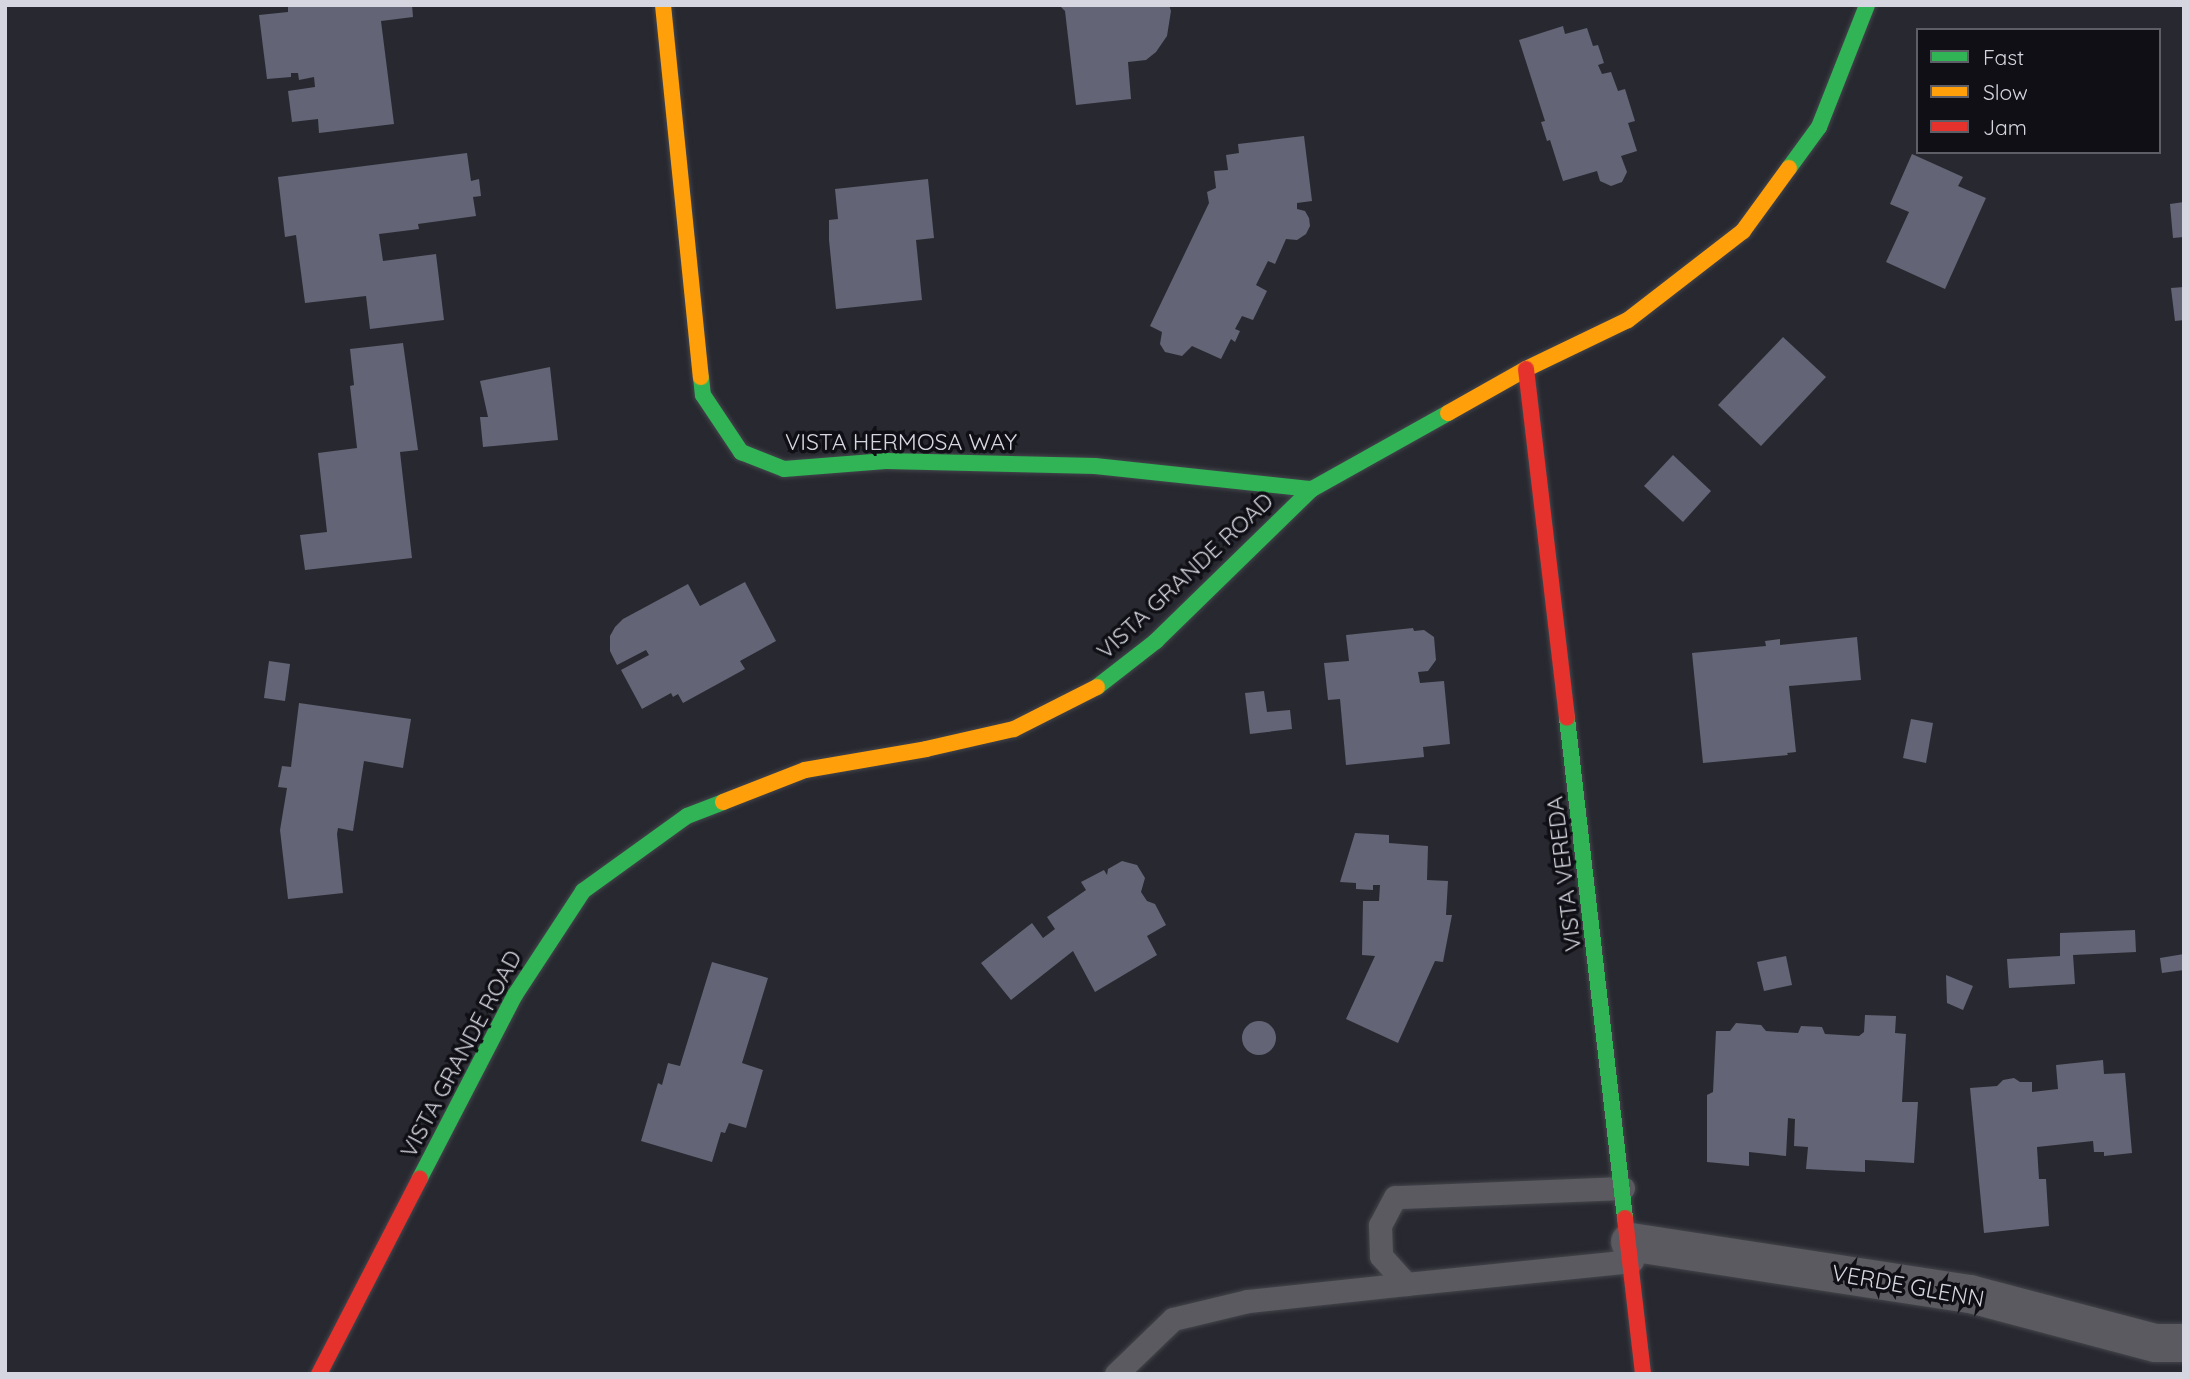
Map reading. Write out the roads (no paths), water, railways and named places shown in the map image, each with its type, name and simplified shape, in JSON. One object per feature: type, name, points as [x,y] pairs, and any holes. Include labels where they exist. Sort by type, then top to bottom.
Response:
[{"type":"street","name":"VISTA HERMOSA WAY","points":[[663,5],[703,396],[741,452],[785,469],[886,461],[1095,466],[1312,489]]},
{"type":"street","name":"VISTA GRANDE ROAD","points":[[319,1374],[515,995],[583,891],[687,817],[805,769],[926,749],[1014,729],[1094,689],[1156,641],[1312,489],[1526,369],[1628,320],[1743,231],[1819,127],[1867,5]]},
{"type":"street","name":"VISTA VEREDA","points":[[1526,369],[1631,1251],[1643,1374]]},
{"type":"street","name":"VERDE GLENN","points":[[1631,1251],[1970,1294],[2156,1343],[2184,1343]]},
{"type":"lane","points":[[1406,1284],[1381,1256],[1380,1225],[1395,1197],[1623,1188]]},
{"type":"lane","points":[[1116,1374],[1174,1319],[1248,1301],[1406,1284],[1631,1251]]}]
